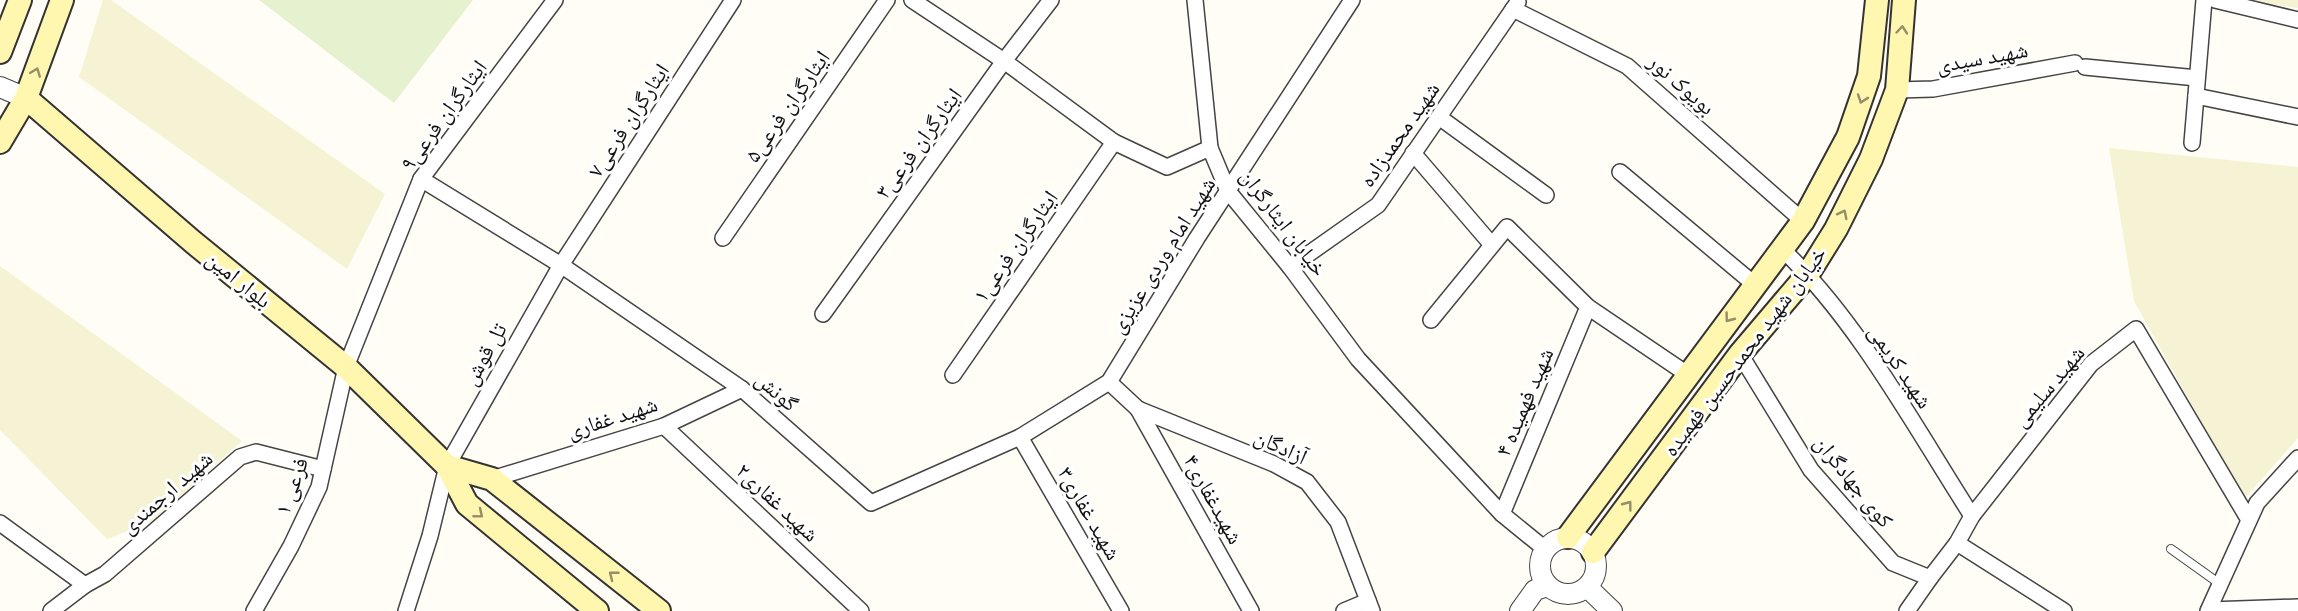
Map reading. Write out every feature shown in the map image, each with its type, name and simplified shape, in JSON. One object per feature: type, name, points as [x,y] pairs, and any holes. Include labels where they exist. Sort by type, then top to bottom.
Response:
[{"type":"main road","points":[[0,52],[20,0]]},
{"type":"main road","points":[[0,142],[26,98],[62,0]]},
{"type":"main road","name":"خیابان شهید محمدحسین فهمیده","points":[[1568,537],[1803,221],[1848,137],[1869,76],[1877,0]]},
{"type":"main road","name":"خیابان شهید محمدحسین فهمیده","points":[[1593,552],[1740,354],[1808,274],[1836,229],[1871,159],[1897,90],[1904,0]]},
{"type":"main road","name":"بلوار امین","points":[[26,98],[193,242],[345,367],[447,466],[467,504],[597,611]]},
{"type":"main road","name":"بلوار امین","points":[[447,466],[492,479],[659,611]]},
{"type":"street","name":"ایثارگران فرعی۹","points":[[345,367],[421,179],[555,0]]},
{"type":"street","name":"ایثارگران فرعی۷","points":[[561,265],[733,0]]},
{"type":"street","name":"ایثارگران فرعی۵","points":[[723,238],[887,0]]},
{"type":"street","points":[[912,0],[1004,61],[1114,142],[1167,167],[1210,148]]},
{"type":"street","name":"ایثارگران فرعی۳","points":[[823,314],[1004,61],[1051,0]]},
{"type":"street","name":"خیابان ایثارگران","points":[[1195,0],[1210,148],[1228,191],[1290,267],[1358,359],[1502,514],[1545,549]]},
{"type":"street","name":"شهید امام وردی عزیزی","points":[[1109,382],[1228,191],[1352,0]]},
{"type":"street","points":[[2192,143],[2204,0]]},
{"type":"street","points":[[2215,0],[2298,20]]},
{"type":"street","name":"بویوک نور","points":[[1516,4],[1627,66],[1803,221]]},
{"type":"street","name":"شهید محمدزاده","points":[[1290,267],[1378,205],[1516,4]]},
{"type":"street","name":"شهید سیدی","points":[[1897,90],[1933,88],[2080,65],[2197,78]]},
{"type":"street","points":[[0,87],[26,98]]},
{"type":"street","points":[[2196,96],[2298,117]]},
{"type":"street","points":[[1438,117],[1546,195]]},
{"type":"street","name":"ایثارگران فرعی۱","points":[[953,375],[1114,142]]},
{"type":"street","points":[[1413,153],[1492,245]]},
{"type":"street","points":[[1620,172],[1754,285]]},
{"type":"street","name":"گونش","points":[[421,179],[561,265],[742,389],[871,503],[1020,437],[1109,382]]},
{"type":"street","points":[[1431,320],[1507,227],[1588,307],[1687,374]]},
{"type":"street","name":"شهید کریمی","points":[[1783,250],[1808,274],[1864,349],[1972,516]]},
{"type":"street","name":"تل قوش","points":[[406,611],[430,536],[447,466],[561,265]]},
{"type":"street","name":"شهید فهمیده ۴","points":[[1502,514],[1588,307]]},
{"type":"street","name":"شهید سلیمی","points":[[1957,543],[1972,516],[2091,364],[2136,329],[2249,520]]},
{"type":"street","name":"کوی جهادگران","points":[[1740,354],[1811,470],[1893,563],[1930,578]]},
{"type":"street","name":"فرعی ۱","points":[[254,611],[260,605],[319,488],[345,367]]},
{"type":"street","name":"آزادگان","points":[[1109,382],[1138,409],[1274,464],[1307,482],[1338,522],[1370,606]]},
{"type":"street","name":"شهید غفاری","points":[[492,479],[664,426],[742,389]]},
{"type":"street","name":"شهیدغفاری۴","points":[[1138,409],[1251,611]]},
{"type":"street","name":"شهید غفاری۲","points":[[664,426],[861,611]]},
{"type":"street","name":"شهید غفاری۳","points":[[1020,437],[1120,611]]},
{"type":"street","name":"شهید ارجمندی","points":[[51,611],[85,585],[105,574],[240,457],[256,452],[323,470]]},
{"type":"street","points":[[2298,458],[2257,503],[2208,610],[2298,607]]},
{"type":"street","points":[[0,523],[85,585]]},
{"type":"street","points":[[1568,537],[1585,542],[1593,552],[1597,566],[1595,575],[1587,587],[1575,593],[1566,594],[1548,586],[1539,569],[1545,549],[1550,543],[1568,537]]},
{"type":"street","points":[[1907,611],[1957,543],[2064,611]]},
{"type":"street","points":[[1520,611],[1535,590],[1548,586]]},
{"type":"street","points":[[1587,587],[1612,611]]},
{"type":"street","points":[[1344,611],[1370,606]]},
{"type":"lane","points":[[2171,549],[2220,584]]},
{"type":"shaded area","points":[[103,0],[111,0],[385,194],[347,269],[79,77]]},
{"type":"shaded area","points":[[2208,0],[2298,0],[2298,8],[2268,4]]},
{"type":"shaded area","points":[[2109,148],[2298,167],[2298,438],[2244,499],[2134,301]]},
{"type":"shaded area","points":[[0,266],[242,441],[151,522],[107,539],[0,430]]},
{"type":"green space","points":[[259,0],[473,0],[394,103]]}]
